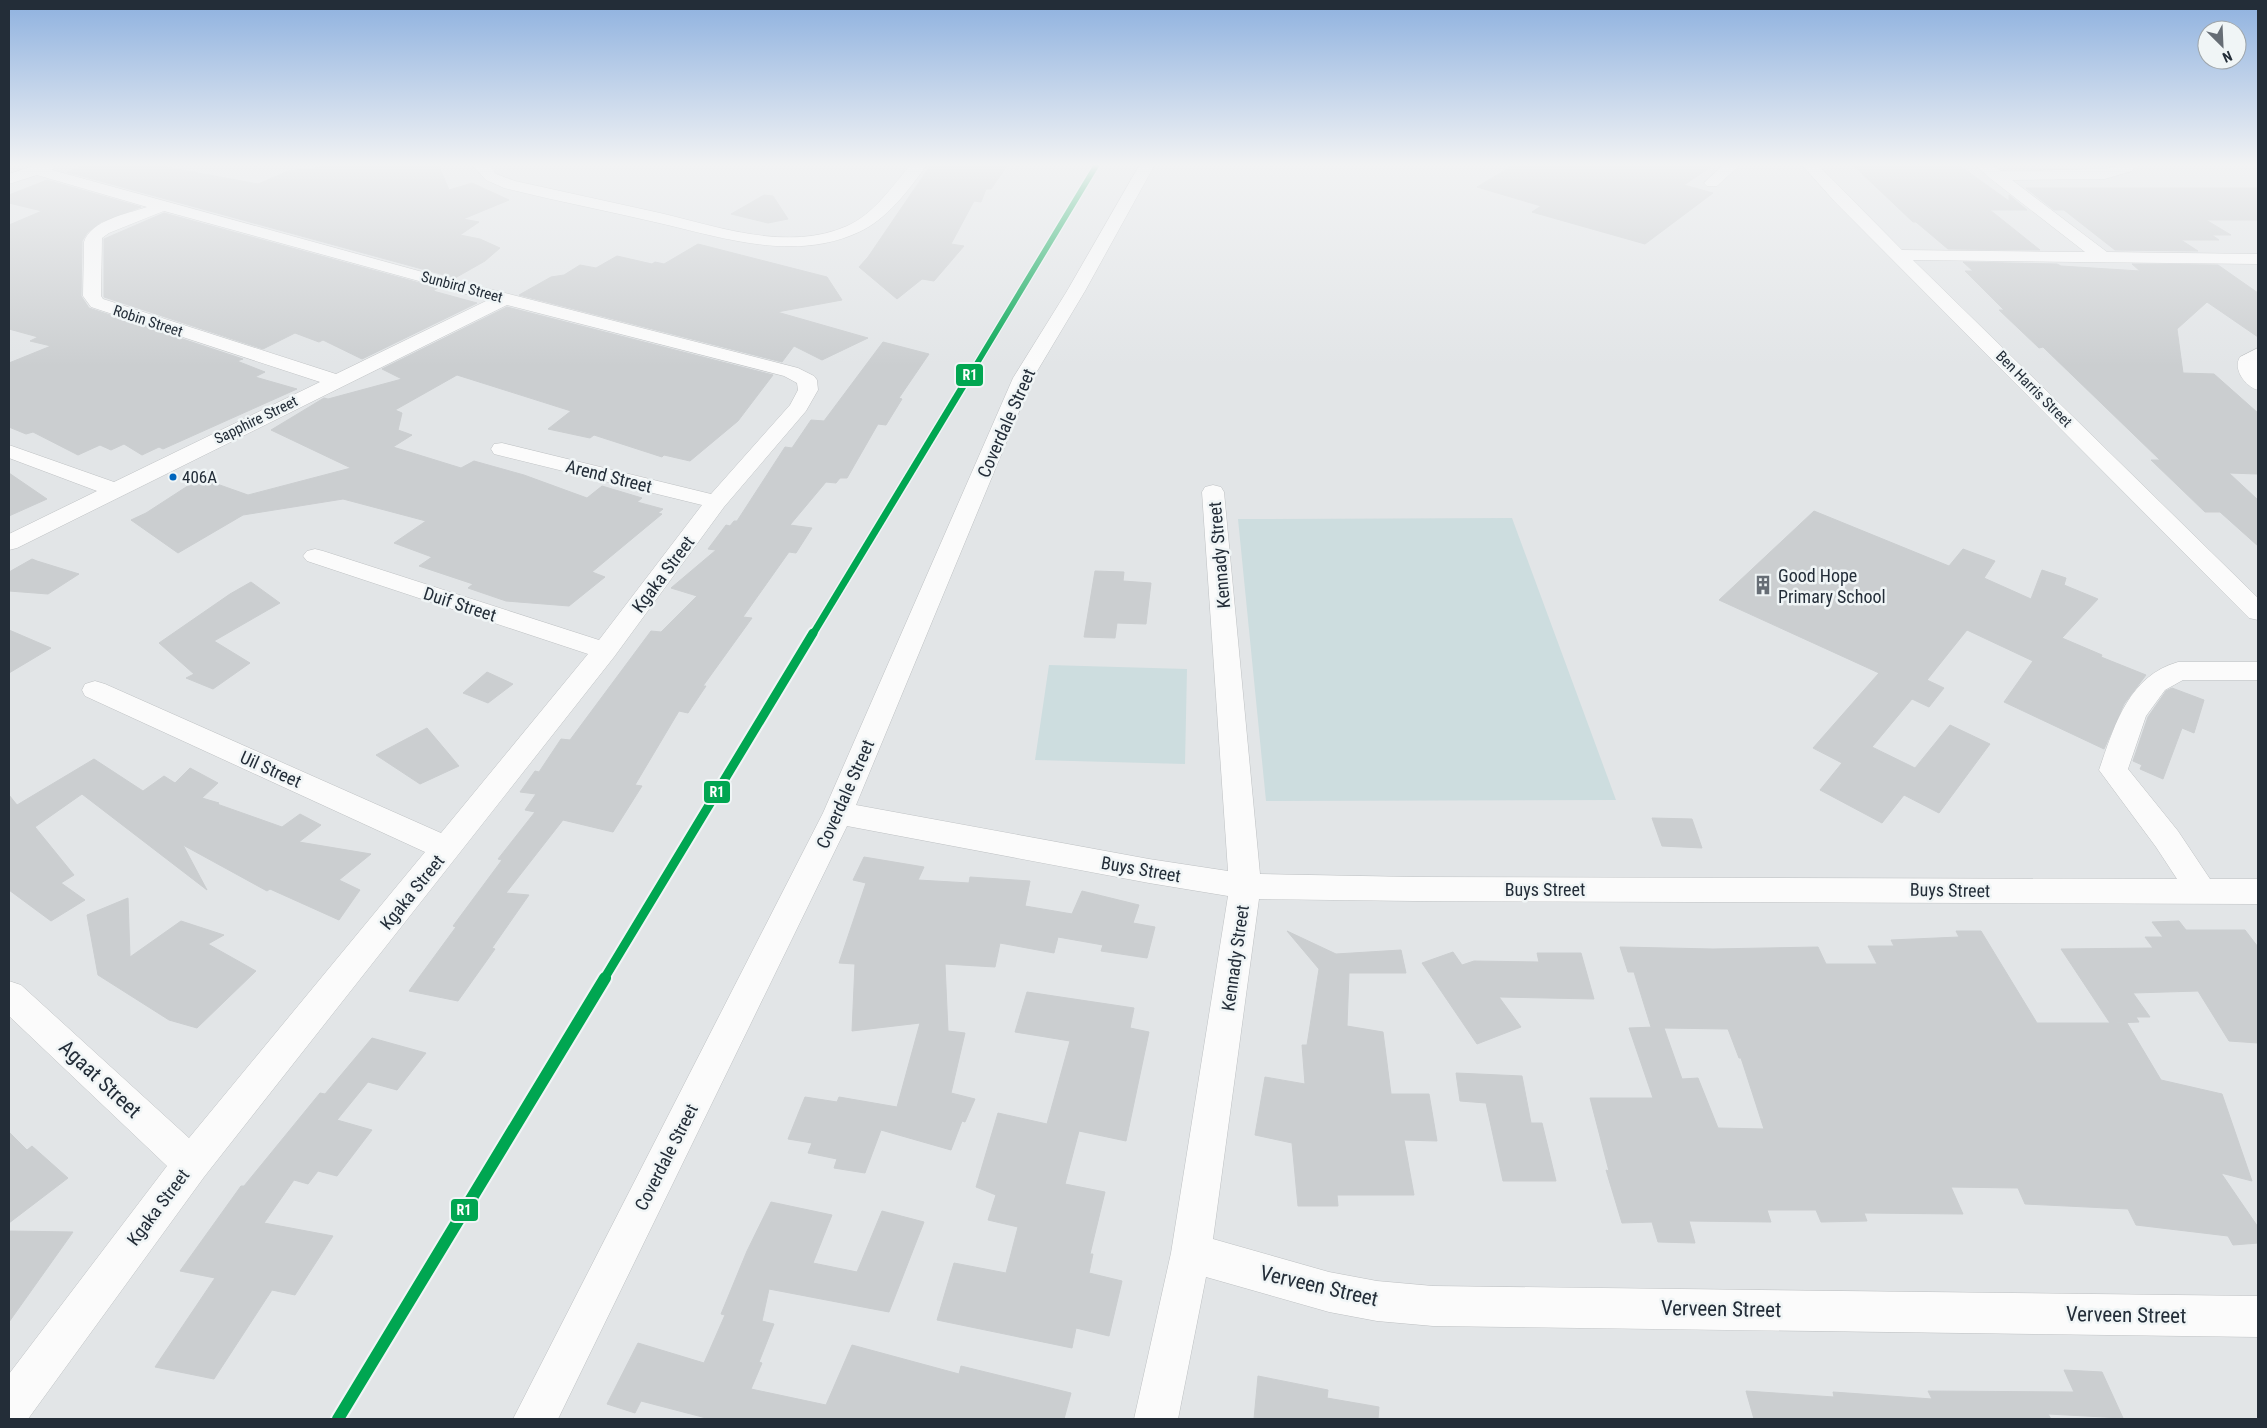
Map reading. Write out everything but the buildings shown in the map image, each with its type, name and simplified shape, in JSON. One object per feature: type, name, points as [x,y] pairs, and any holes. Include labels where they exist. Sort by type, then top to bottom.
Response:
[{"type":"street","name":"Robin Street","points":[[98,233],[94,236],[92,242],[92,296],[97,303],[336,381]]},
{"type":"street","name":"Sunbird Street","points":[[260,233],[505,299],[802,376]]},
{"type":"street","points":[[727,233],[760,240],[785,241],[810,240],[844,233]]},
{"type":"street","name":"Coverdale Street","points":[[535,1419],[838,813],[1023,378],[1109,233]]},
{"type":"street","name":"Ben Harris Street","points":[[1875,233],[2258,612]]},
{"type":"street","points":[[2071,233],[2104,258]]},
{"type":"street","points":[[1898,255],[2258,259]]},
{"type":"street","name":"Sapphire Street","points":[[9,543],[505,299]]},
{"type":"street","points":[[2258,354],[2247,360],[2246,366],[2248,372],[2258,384]]},
{"type":"street","name":"Kgaka Street","points":[[9,1409],[191,1164],[605,651],[716,502],[799,407],[808,390],[807,380],[802,376]]},
{"type":"street","name":"Arend Street","points":[[502,449],[716,502]]},
{"type":"street","points":[[9,451],[114,490]]},
{"type":"street","name":"Kennady Street","points":[[1156,1419],[1191,1253],[1245,886],[1214,492]]},
{"type":"street","name":"Duif Street","points":[[315,556],[605,651]]},
{"type":"street","points":[[2202,892],[2166,839],[2113,770],[2133,713],[2156,684],[2178,671],[2258,671]]},
{"type":"street","name":"Uil Street","points":[[95,690],[447,849]]},
{"type":"street","name":"Buys Street","points":[[838,813],[1149,871],[1245,886],[2258,891]]},
{"type":"street","name":"Agaat Street","points":[[9,995],[191,1164]]},
{"type":"street","name":"Verveen Street","points":[[1191,1253],[1330,1292],[1377,1301],[1433,1306],[2258,1317]]},
{"type":"shaded area","points":[[1512,518],[1616,800],[1266,801],[1238,519]]},
{"type":"shaded area","points":[[1049,665],[1187,669],[1185,764],[1035,760]]},
{"type":"transit line","name":"R1","points":[[338,1419],[1056,233]]},
{"type":"place","name":"406A","points":[[173,477]]},
{"type":"place","name":"Good Hope Primary School","points":[[1763,585]]}]
